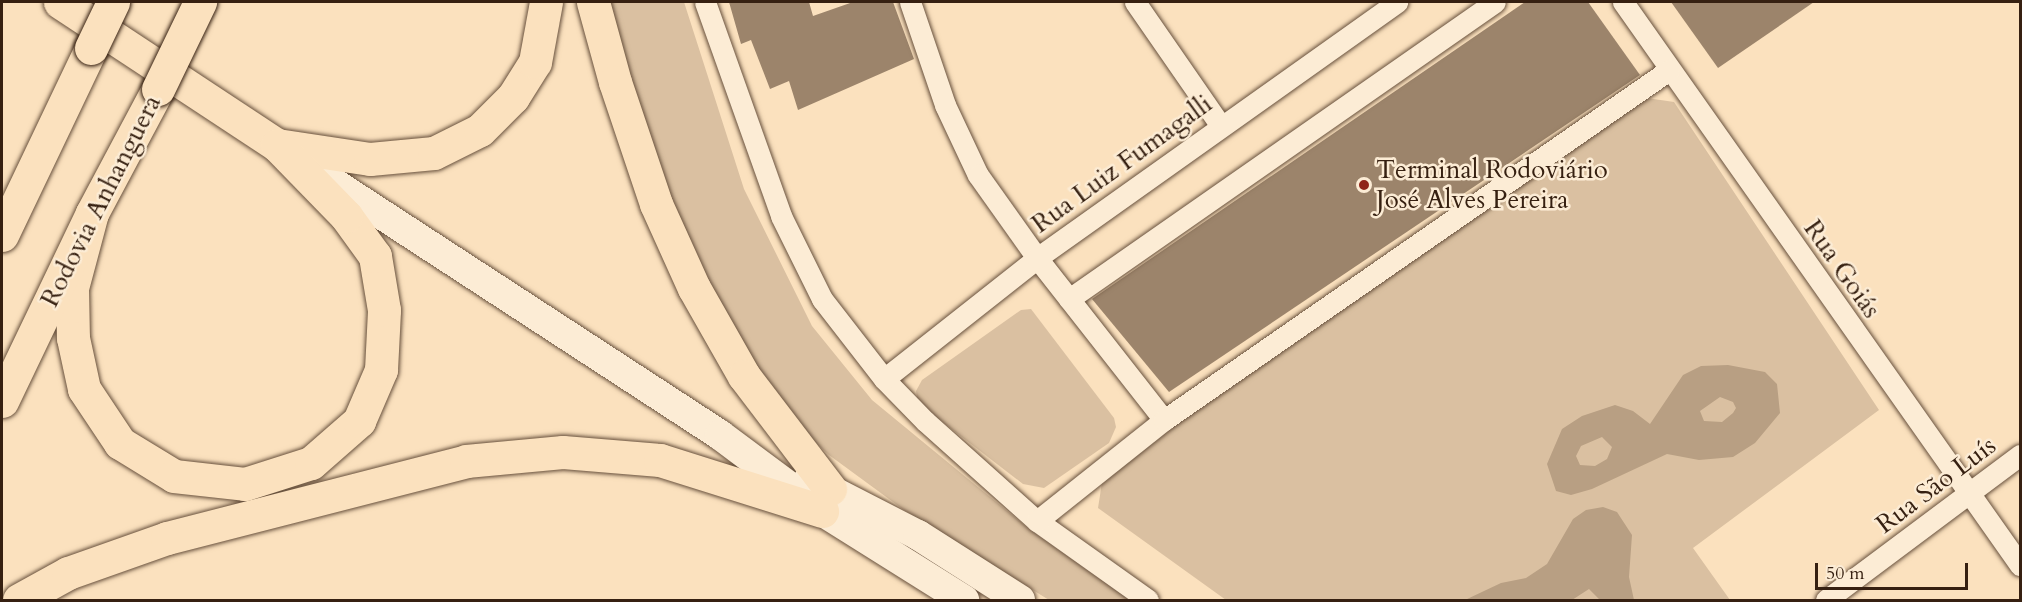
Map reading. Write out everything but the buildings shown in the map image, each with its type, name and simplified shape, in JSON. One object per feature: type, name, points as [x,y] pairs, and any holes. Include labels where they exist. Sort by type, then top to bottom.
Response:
[{"type":"main road","points":[[60,2],[720,435],[826,500],[964,600]]},
{"type":"main road","points":[[2,235],[112,2]]},
{"type":"main road","name":"Rodovia Anhanguera","points":[[2,401],[92,213],[158,89],[200,2]]},
{"type":"main road","points":[[277,145],[370,159],[434,153],[480,130],[513,97],[535,62],[546,2]]},
{"type":"main road","points":[[593,2],[615,82],[656,204],[694,288],[744,376],[826,500]]},
{"type":"main road","points":[[2,192],[60,114]]},
{"type":"main road","points":[[92,213],[72,288],[73,338],[84,389],[120,443],[174,476],[233,482],[245,483],[311,462],[359,421],[381,370],[384,310],[375,256],[346,216],[277,145]]},
{"type":"main road","points":[[19,600],[68,573],[167,538],[466,461],[563,452],[660,460],[826,500],[918,535],[1020,600]]},
{"type":"street","points":[[705,2],[781,216],[822,299],[884,379],[1037,521],[1148,600]]},
{"type":"street","points":[[910,2],[945,105],[978,175],[1037,258],[1164,420]]},
{"type":"street","points":[[1135,2],[1221,126]]},
{"type":"street","points":[[1069,299],[1495,2]]},
{"type":"street","name":"Rua Goiás","points":[[1623,2],[1968,496],[2020,566]]},
{"type":"street","name":"Rua Luiz Fumagalli","points":[[884,379],[1037,258],[1390,4]]},
{"type":"street","points":[[1037,521],[1164,420],[1669,70]]},
{"type":"street","name":"Rua São Luís","points":[[1826,600],[2020,455]]},
{"type":"shaded area","points":[[605,2],[684,2],[744,189],[812,326],[872,400],[1029,529],[1130,600],[1049,600],[904,510],[829,455],[779,408],[706,286],[638,128]]},
{"type":"shaded area","points":[[1647,98],[1674,102],[1879,410],[1693,548],[1730,600],[1226,600],[1098,508],[1103,476]]},
{"type":"shaded area","points":[[1031,309],[1114,418],[1116,427],[1109,443],[1044,488],[1023,484],[918,403],[916,391],[922,380],[1021,310]]},
{"type":"shaded area","points":[[1728,365],[1765,372],[1777,384],[1780,413],[1755,443],[1733,457],[1699,460],[1667,454],[1592,489],[1571,495],[1556,491],[1547,464],[1562,429],[1582,416],[1615,405],[1633,411],[1650,424],[1683,375],[1701,366]],"holes":[[[1720,397],[1733,402],[1736,408],[1733,413],[1722,422],[1704,421],[1700,411]],[[1602,437],[1612,447],[1607,459],[1595,466],[1580,465],[1576,456],[1581,446]]]},
{"type":"shaded area","points":[[1603,507],[1617,512],[1632,535],[1629,577],[1634,600],[1600,600],[1589,589],[1572,600],[1465,600],[1501,583],[1526,578],[1547,564],[1573,519],[1586,510]]},
{"type":"place","name":"Terminal Rodoviário José Alves Pereira","points":[[1364,185]]}]
